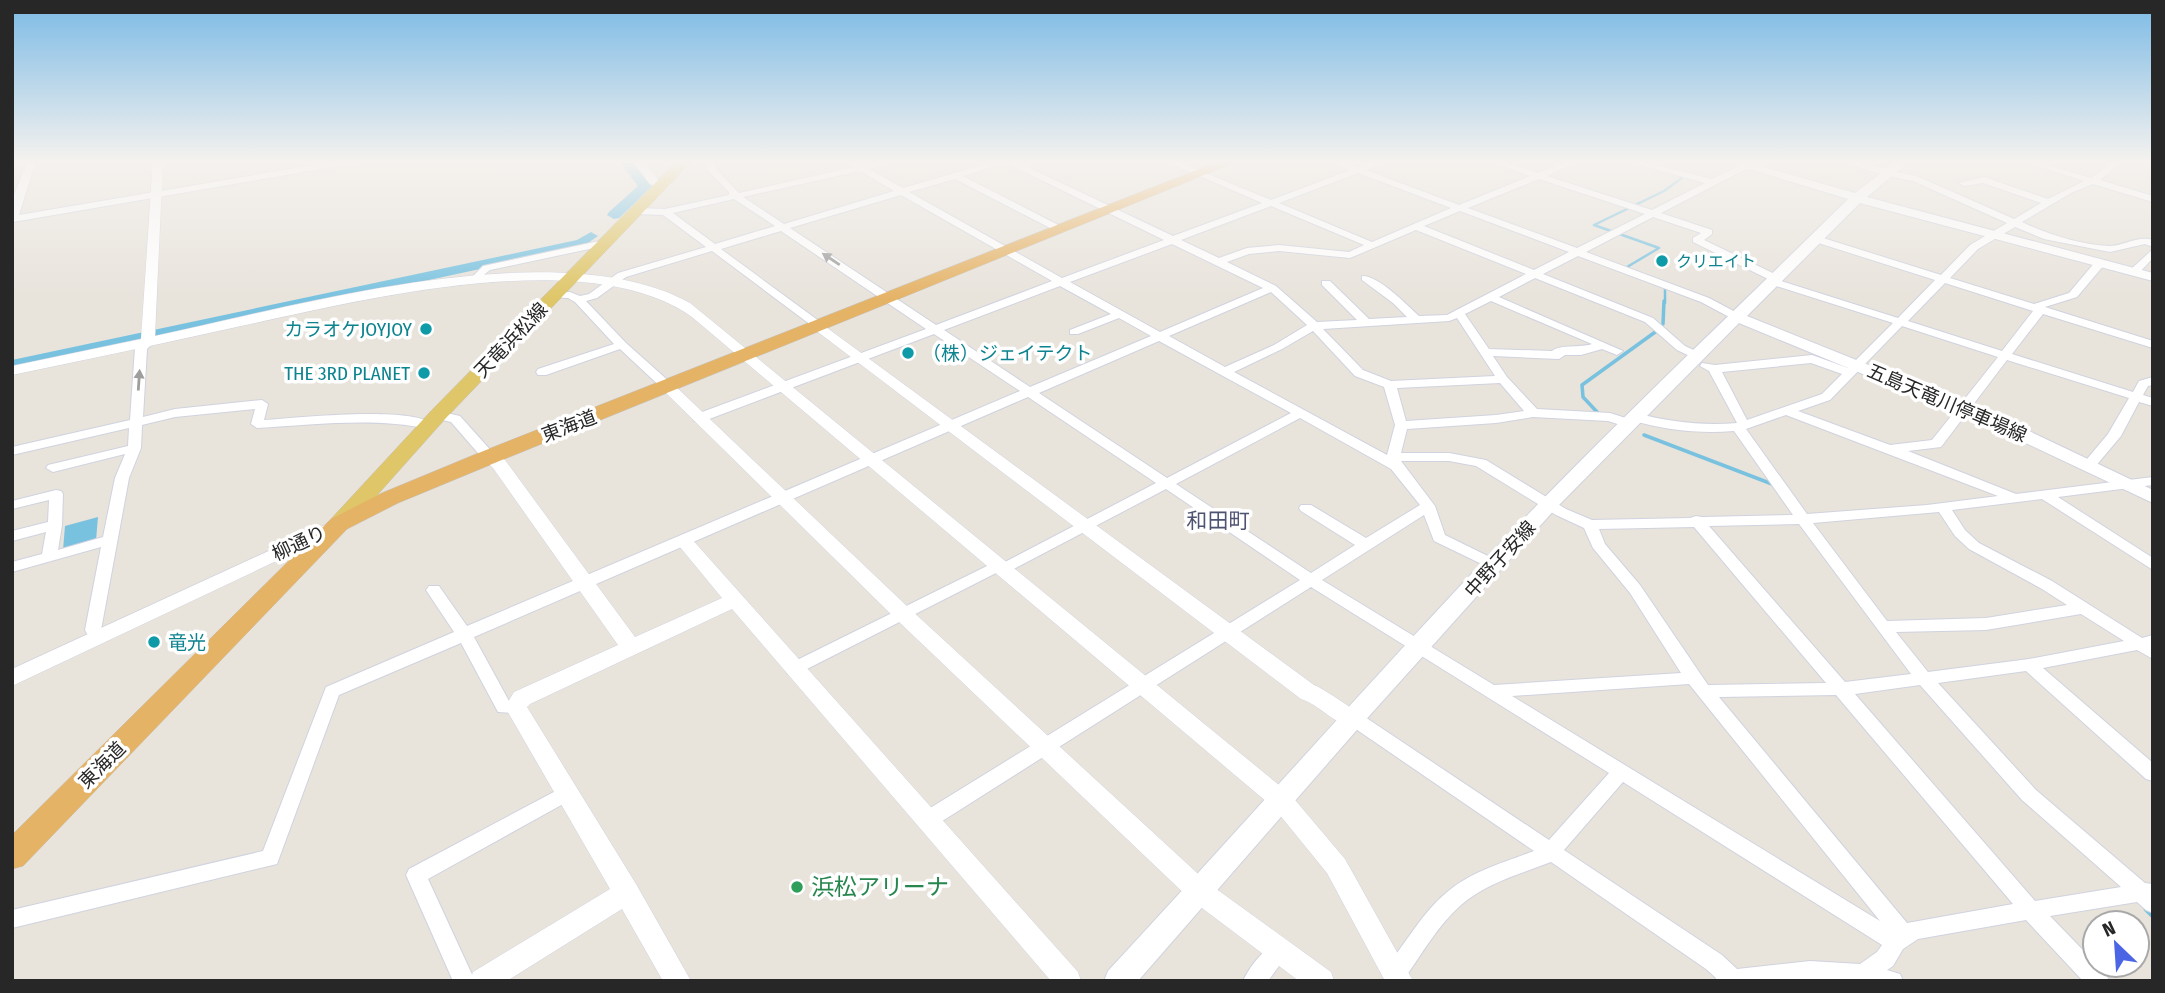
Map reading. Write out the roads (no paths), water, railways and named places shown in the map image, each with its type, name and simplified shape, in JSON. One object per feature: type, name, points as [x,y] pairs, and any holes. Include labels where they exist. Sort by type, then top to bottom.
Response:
[{"type":"highway","name":"東海道","points":[[12,856],[339,524],[382,502],[489,457],[1116,206]]},
{"type":"main road","name":"天竜浜松線","points":[[339,524],[433,420],[643,206]]},
{"type":"main road","name":"中野子安線","points":[[1119,981],[1282,801],[1353,718],[1549,504],[1633,420],[1702,362],[1737,317],[1849,206]]},
{"type":"main road","points":[[1888,206],[2153,277]]},
{"type":"main road","name":"五島天竜川停車場線","points":[[1737,317],[1856,370],[1963,409],[2089,465],[2153,497]]},
{"type":"street","points":[[13,214],[68,206]]},
{"type":"street","points":[[93,630],[122,478],[134,448],[141,348],[149,338],[156,206]]},
{"type":"street","points":[[638,211],[665,212],[688,206]]},
{"type":"street","points":[[751,206],[1311,580],[1419,649],[1493,691],[1900,939]]},
{"type":"street","points":[[579,300],[593,296],[622,275],[853,206]]},
{"type":"street","points":[[927,206],[1299,414],[1394,462],[1428,506],[1439,538],[1495,565]]},
{"type":"street","points":[[1015,206],[1059,229]]},
{"type":"street","points":[[1103,206],[1272,288],[1314,326],[1359,373],[1390,385],[1503,379]]},
{"type":"street","points":[[699,418],[1257,206]]},
{"type":"street","points":[[1279,206],[1372,245]]},
{"type":"street","points":[[1455,206],[1705,300],[1737,317]]},
{"type":"street","points":[[1219,262],[1259,249],[1279,248],[1350,255],[1463,206]]},
{"type":"street","points":[[1631,206],[1709,232],[1697,240],[1776,281],[2153,402]]},
{"type":"street","points":[[1225,372],[1278,347],[1314,326],[1449,318],[1669,206]]},
{"type":"street","points":[[1979,206],[2047,237],[2110,249],[2146,241],[2153,243]]},
{"type":"street","points":[[1401,425],[1474,421],[1533,413],[1610,417],[1714,429],[1741,426],[1826,397],[1856,370],[1974,247],[2041,206]]},
{"type":"street","points":[[665,212],[1308,693],[1314,693],[1338,712],[1353,718],[1714,962],[1729,980],[1795,971],[1892,981]]},
{"type":"street","points":[[1416,226],[1649,320],[1702,362],[1798,519],[1883,627],[1920,679],[2030,796],[2147,895]]},
{"type":"street","points":[[1816,239],[2153,345]]},
{"type":"street","points":[[476,278],[483,270],[491,267],[604,243]]},
{"type":"street","points":[[2134,272],[2153,252]]},
{"type":"street","points":[[1889,449],[1936,444],[2040,310],[2039,305],[2073,295],[2100,263]]},
{"type":"street","points":[[12,371],[149,338],[409,286],[476,278],[571,278],[611,282],[652,290],[681,302],[1282,801],[1336,866],[1398,977],[1452,900],[1472,886],[1497,874],[1551,853],[1622,771]]},
{"type":"street","points":[[1366,278],[1398,301],[1415,319]]},
{"type":"street","points":[[1326,283],[1364,321]]},
{"type":"street","points":[[12,919],[270,858],[332,691],[1272,288]]},
{"type":"street","points":[[556,295],[570,295],[579,300],[622,345],[784,497],[903,614],[1199,891],[1321,981]]},
{"type":"street","points":[[1491,297],[1617,351]]},
{"type":"street","points":[[1459,313],[1503,379],[1533,413]]},
{"type":"street","points":[[1074,332],[1120,314]]},
{"type":"street","points":[[542,372],[622,345]]},
{"type":"street","points":[[1486,352],[1559,355],[1558,351],[1581,351],[1602,345]]},
{"type":"street","points":[[1702,362],[1812,359],[1856,370]]},
{"type":"street","points":[[2089,465],[2114,436],[2143,384],[2153,381]]},
{"type":"street","points":[[1390,385],[1401,425],[1394,462]]},
{"type":"street","points":[[12,452],[190,411],[262,404],[257,424],[455,419],[489,457],[499,464],[630,646]]},
{"type":"street","points":[[1785,410],[2013,497]]},
{"type":"street","points":[[793,669],[1085,525],[1299,414]]},
{"type":"street","points":[[53,467],[134,448]]},
{"type":"street","points":[[1394,462],[1444,457],[1479,463],[1569,518],[1590,525],[1798,519],[1944,508],[2153,481]]},
{"type":"street","points":[[12,505],[56,494],[55,525],[49,557]]},
{"type":"street","points":[[2044,494],[2153,565]]},
{"type":"street","points":[[929,819],[1428,506]]},
{"type":"street","points":[[1306,508],[1366,545]]},
{"type":"street","points":[[1944,508],[1960,533],[1974,546],[2047,584],[2082,608],[2148,646]]},
{"type":"street","points":[[1696,520],[2030,910],[2098,981]]},
{"type":"street","name":"柳通り","points":[[12,668],[278,543],[339,524]]},
{"type":"street","name":"柳通り","points":[[12,678],[339,524]]},
{"type":"street","points":[[12,536],[55,525]]},
{"type":"street","points":[[1590,525],[1598,545],[1635,589],[1699,685],[1900,939]]},
{"type":"street","points":[[12,568],[110,540]]},
{"type":"street","points":[[684,541],[1068,981]]},
{"type":"street","points":[[434,590],[464,634],[504,707],[516,707]]},
{"type":"street","points":[[516,707],[522,698],[734,600]]},
{"type":"street","points":[[1883,627],[1986,624],[2082,608]]},
{"type":"street","points":[[1493,691],[1699,685],[1842,689],[2029,665],[2148,646]]},
{"type":"street","points":[[2029,665],[2153,774]]},
{"type":"street","points":[[516,707],[627,892],[676,980]]},
{"type":"street","points":[[464,981],[416,876],[567,793]]},
{"type":"street","points":[[483,981],[627,892]]},
{"type":"street","points":[[1867,977],[1900,939],[1914,930],[2030,910],[2147,895]]},
{"type":"street","points":[[1254,981],[1279,951]]},
{"type":"water","points":[[98,517],[96,540],[63,550],[65,526]]},
{"type":"waterway","points":[[614,215],[624,206]]},
{"type":"waterway","points":[[1629,268],[1627,267],[1659,248],[1594,225],[1632,206]]},
{"type":"waterway","points":[[12,365],[582,243],[591,236]]},
{"type":"waterway","points":[[1665,286],[1665,303]]},
{"type":"waterway","points":[[1663,324],[1664,301]]},
{"type":"waterway","points":[[1598,413],[1583,397],[1582,385],[1658,330]]},
{"type":"waterway","points":[[1644,435],[1772,484]]},
{"type":"place","name":"クリエイト","points":[[1662,261]]},
{"type":"place","name":"カラオケJOYJOY","points":[[426,329]]},
{"type":"place","name":"（株）ジェイテクト","points":[[908,353]]},
{"type":"place","name":"THE 3RD PLANET","points":[[424,373]]},
{"type":"place","name":"竜光","points":[[154,642]]},
{"type":"place","name":"浜松アリーナ","points":[[797,887]]},
{"type":"district","name":"和田町","points":[[1218,521]]}]
